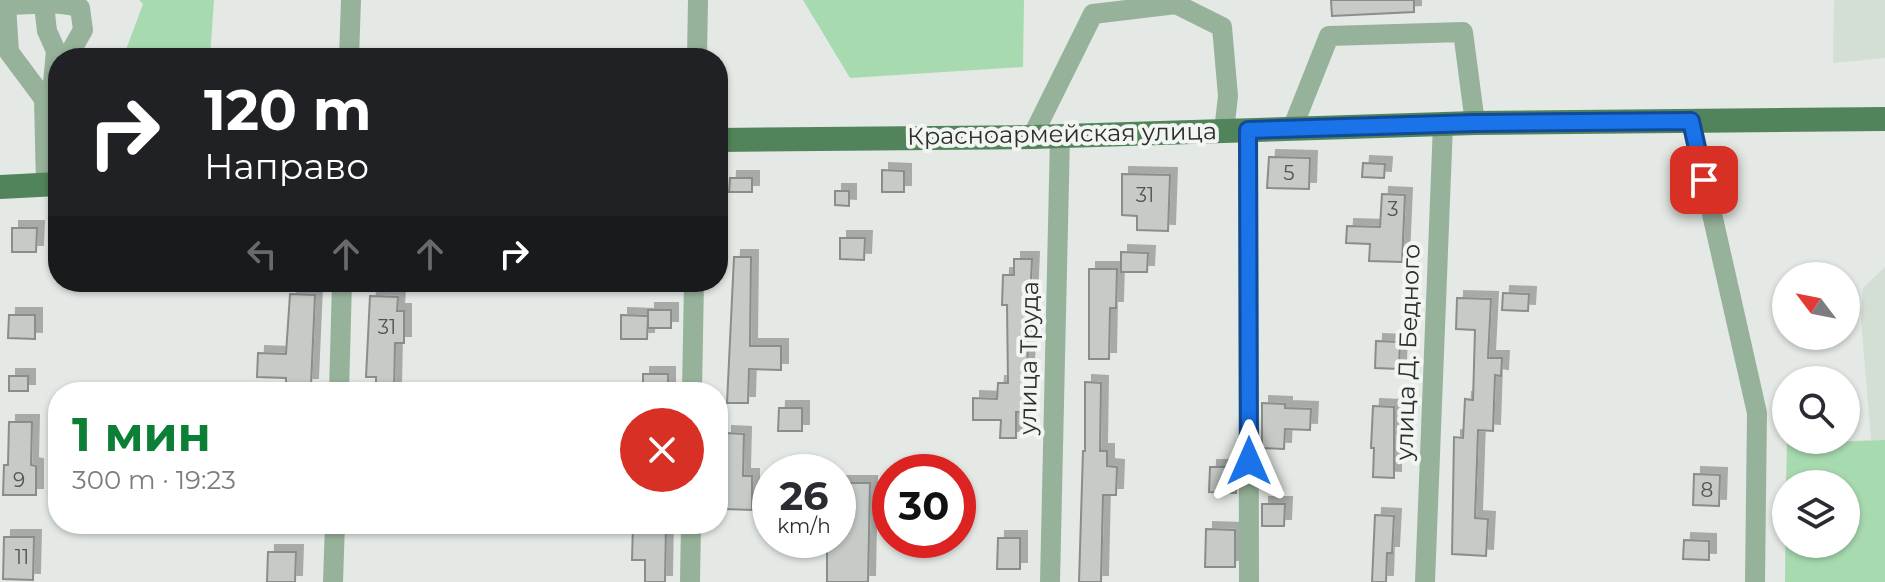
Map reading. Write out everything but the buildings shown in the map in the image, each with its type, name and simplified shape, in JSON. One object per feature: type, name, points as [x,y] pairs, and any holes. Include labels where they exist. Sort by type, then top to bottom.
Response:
[{"type":"main road","name":"Красноармейская улица","points":[[728,140],[1032,137],[1475,123],[1885,119]]},
{"type":"main road","points":[[0,187],[48,184]]},
{"type":"street","points":[[349,48],[351,0]]},
{"type":"street","points":[[697,48],[698,0]]},
{"type":"street","points":[[48,82],[9,52],[6,5],[44,5],[64,1],[80,8],[83,30],[73,48]]},
{"type":"street","points":[[1032,137],[1093,14],[1176,4],[1222,27],[1228,96],[1224,131]]},
{"type":"street","points":[[44,5],[47,31],[55,48]]},
{"type":"street","points":[[1292,129],[1329,36],[1359,35],[1463,32],[1475,123]]},
{"type":"street","points":[[1691,121],[1757,413],[1755,582]]},
{"type":"street","name":"улица Д. Бедного","points":[[1425,582],[1443,124]]},
{"type":"street","points":[[1248,130],[1249,582]]},
{"type":"street","name":"улица Труда","points":[[1050,582],[1060,136]]},
{"type":"street","points":[[339,382],[342,292]]},
{"type":"street","points":[[692,382],[694,292]]},
{"type":"street","points":[[333,582],[335,534]]},
{"type":"street","points":[[690,582],[691,534]]},
{"type":"shaded area","points":[[1834,0],[1885,0],[1885,58],[1833,63]]},
{"type":"shaded area","points":[[1885,267],[1885,440],[1871,440],[1861,320],[1863,288]]},
{"type":"green space","points":[[139,0],[214,0],[211,48],[127,48],[143,4]]},
{"type":"green space","points":[[803,0],[1024,0],[1023,67],[850,78]]},
{"type":"green space","points":[[1885,440],[1885,582],[1785,582],[1785,558],[1860,558],[1860,470],[1786,470],[1787,454],[1860,454],[1860,441]]},
{"type":"route","points":[[1249,461],[1248,130],[1691,121],[1704,180]]}]
